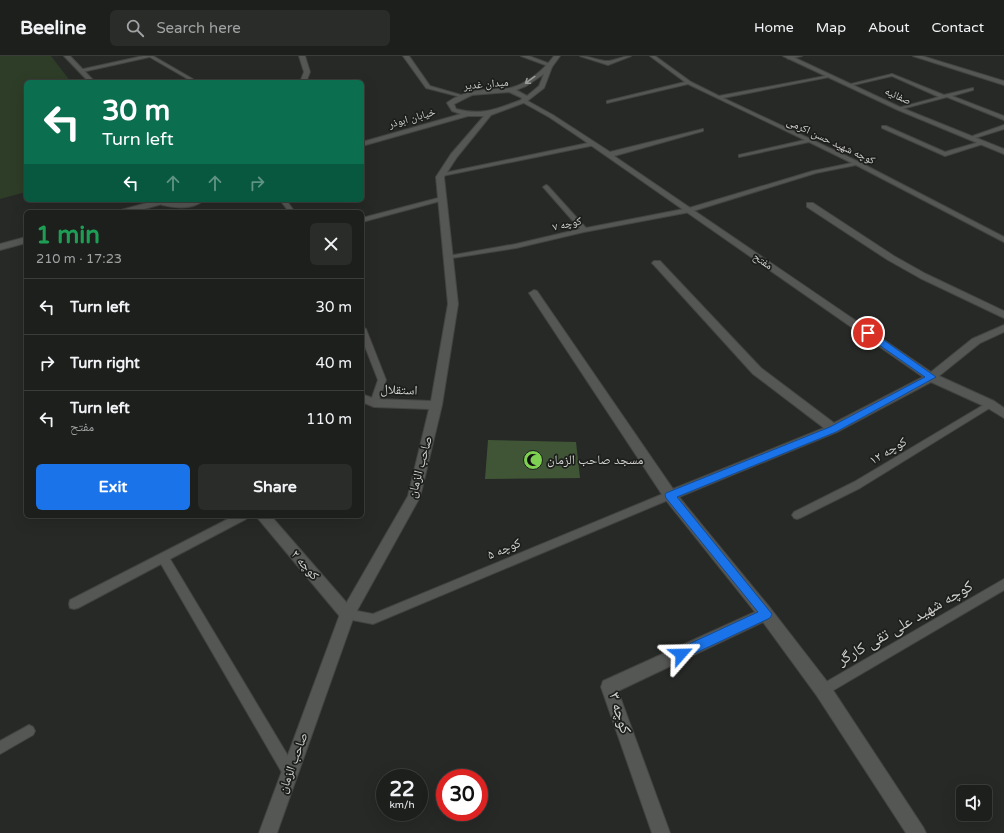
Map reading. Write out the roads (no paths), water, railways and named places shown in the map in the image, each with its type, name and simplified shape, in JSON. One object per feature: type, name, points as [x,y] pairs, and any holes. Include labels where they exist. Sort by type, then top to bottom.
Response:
[{"type":"street","points":[[66,56],[82,70],[90,80]]},
{"type":"street","points":[[82,70],[150,56]]},
{"type":"street","points":[[302,56],[307,72],[304,80]]},
{"type":"street","points":[[406,56],[428,87],[459,96]]},
{"type":"street","points":[[524,56],[549,66]]},
{"type":"street","points":[[510,90],[524,85],[549,66],[557,56]]},
{"type":"street","points":[[583,56],[608,63],[628,56]]},
{"type":"street","points":[[788,57],[799,56]]},
{"type":"street","points":[[916,56],[1004,83]]},
{"type":"street","name":"صفائیه","points":[[788,57],[900,109],[1004,152]]},
{"type":"street","points":[[524,102],[542,87],[549,66]]},
{"type":"street","name":"میدان غدیر","points":[[510,90],[525,97],[524,102],[489,114],[468,114],[454,110],[450,102],[459,96],[468,94],[510,90]]},
{"type":"street","name":"مفتح","points":[[524,102],[551,116],[593,144],[931,377],[990,404],[1004,414]]},
{"type":"street","name":"خیابان ابوذر","points":[[364,143],[468,114]]},
{"type":"street","points":[[442,174],[454,156],[489,114]]},
{"type":"street","points":[[608,155],[701,130]]},
{"type":"street","name":"صاحب الزمان","points":[[268,833],[289,771],[347,614],[414,497],[436,405],[453,304],[440,177],[442,174]]},
{"type":"street","points":[[130,210],[156,202]]},
{"type":"street","points":[[164,202],[176,206],[196,202]]},
{"type":"street","points":[[810,206],[891,258],[923,276],[1004,314]]},
{"type":"street","points":[[0,247],[24,241]]},
{"type":"street","points":[[657,263],[757,371],[833,429]]},
{"type":"street","points":[[534,293],[670,495],[766,614],[823,690],[917,833]]},
{"type":"street","points":[[670,495],[833,429],[931,377],[976,341],[1004,328]]},
{"type":"street","name":"استقلال","points":[[364,399],[374,403],[436,405]]},
{"type":"street","name":"کوچه ۲","points":[[265,518],[347,614]]},
{"type":"street","name":"کوچه ۳","points":[[661,833],[609,687],[766,614]]},
{"type":"lane","points":[[150,56],[192,80]]},
{"type":"lane","name":"کوچه شهید حسن اکرمی","points":[[652,56],[689,83],[808,141],[857,163],[1004,240]]},
{"type":"lane","points":[[849,85],[892,75],[1004,118]]},
{"type":"lane","points":[[719,97],[829,76]]},
{"type":"lane","points":[[609,102],[689,83]]},
{"type":"lane","points":[[900,109],[971,89]]},
{"type":"lane","points":[[970,138],[1004,127]]},
{"type":"lane","points":[[884,128],[945,154],[984,143]]},
{"type":"lane","points":[[741,156],[808,141]]},
{"type":"lane","points":[[442,174],[593,144]]},
{"type":"lane","name":"کوچه ۷","points":[[448,258],[516,246],[584,230],[690,210],[816,172],[857,163]]},
{"type":"lane","points":[[546,187],[584,230]]},
{"type":"lane","points":[[364,219],[442,199]]},
{"type":"lane","points":[[364,334],[382,380],[374,403]]},
{"type":"lane","name":"کوچه ۱۲","points":[[797,515],[857,485],[990,404]]},
{"type":"lane","name":"کوچه ۵","points":[[347,614],[374,619],[670,495]]},
{"type":"lane","points":[[74,604],[239,518]]},
{"type":"lane","points":[[163,557],[289,771]]},
{"type":"lane","name":"کوچه شهید علی تقی کارگر","points":[[823,690],[1004,584]]},
{"type":"lane","points":[[0,748],[29,731]]},
{"type":"place","name":"مسجد صاحب الزمان","points":[[533,460]]}]
